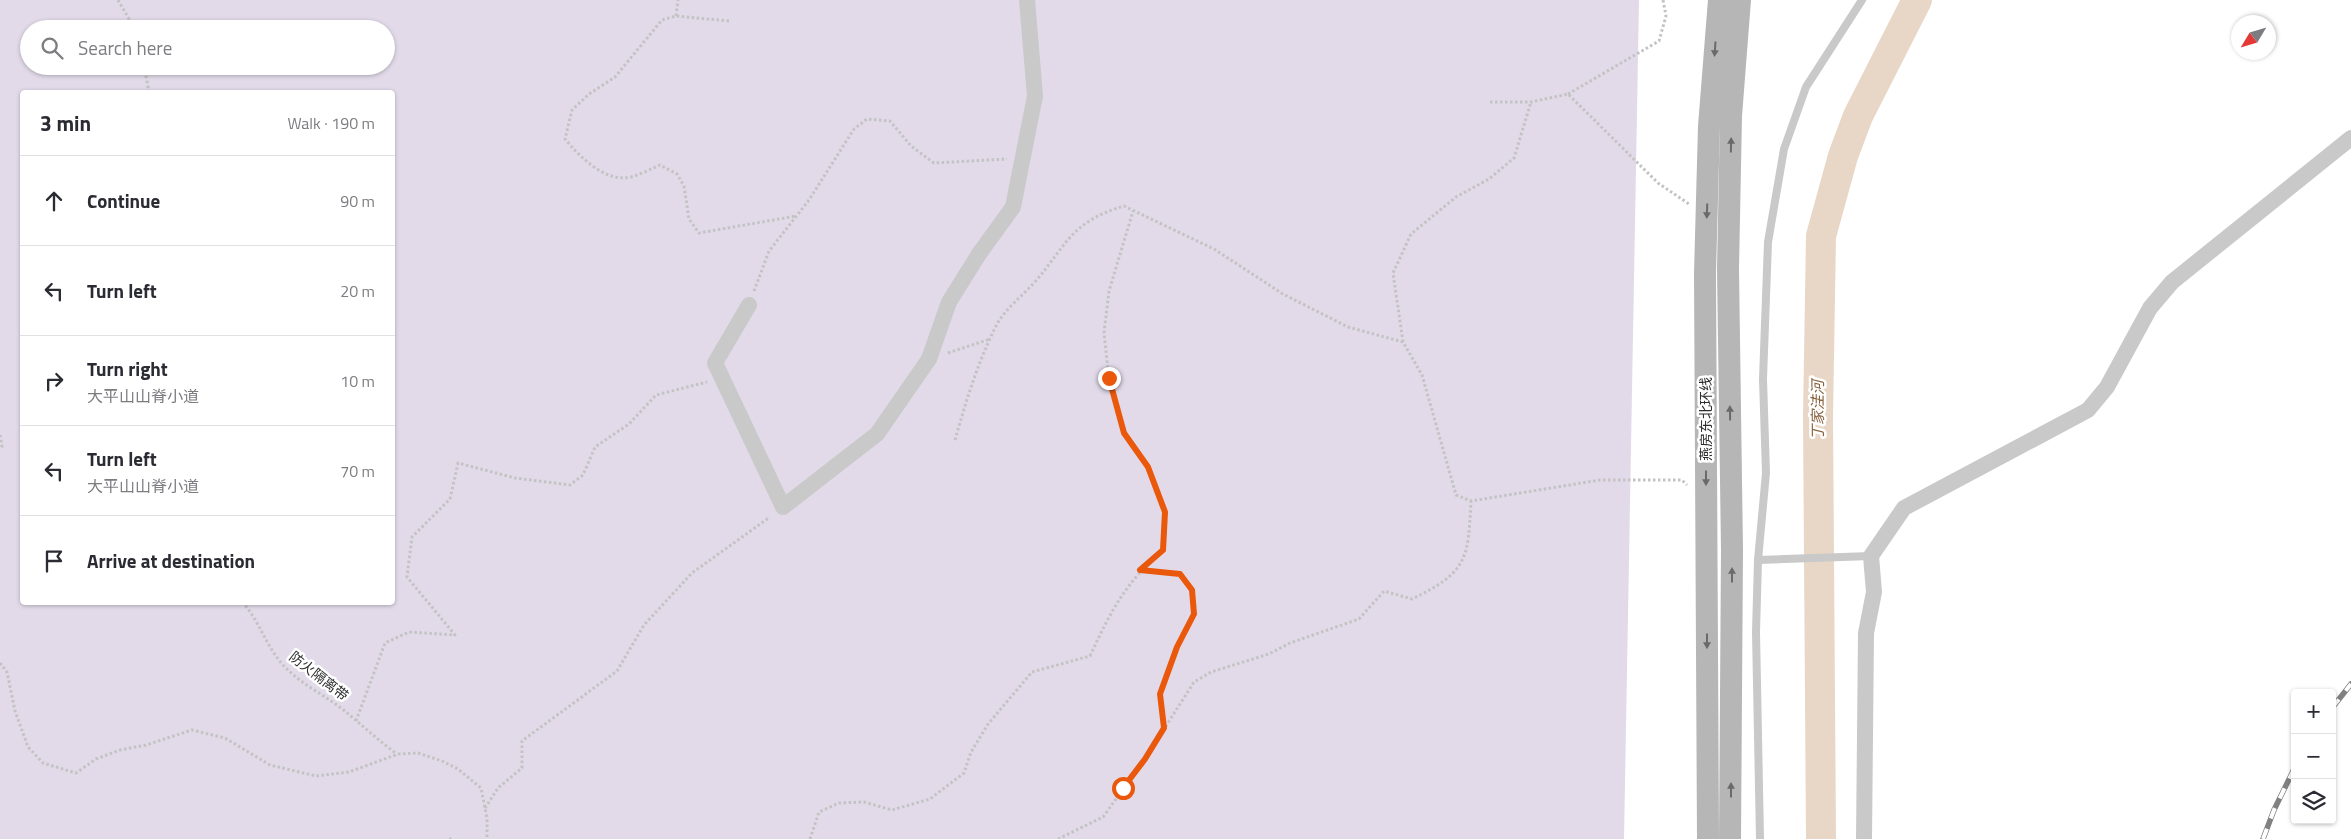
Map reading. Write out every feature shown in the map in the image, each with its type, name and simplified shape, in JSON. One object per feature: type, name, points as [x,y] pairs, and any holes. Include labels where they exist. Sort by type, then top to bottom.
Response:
[{"type":"main road","name":"燕房东北环线","points":[[1708,839],[1705,273],[1709,126],[1718,0]]},
{"type":"main road","name":"燕房东北环线","points":[[1730,839],[1732,550],[1728,269],[1731,116],[1740,0]]},
{"type":"street","points":[[749,305],[715,362],[783,507],[877,434],[929,359],[949,302],[979,254],[1013,207],[1035,96],[1027,0]]},
{"type":"street","points":[[1864,839],[1866,633],[1874,592],[1871,556],[1904,508],[2088,410],[2107,387],[2150,308],[2172,282],[2351,138]]},
{"type":"lane","points":[[1760,839],[1756,632],[1758,560],[1766,474],[1763,379],[1768,242],[1784,149],[1806,87],[1862,0]]},
{"type":"lane","points":[[1758,560],[1871,556]]},
{"type":"path","points":[[118,0],[130,20]]},
{"type":"path","points":[[676,16],[678,0]]},
{"type":"path","points":[[1490,102],[1531,102],[1568,94],[1659,40],[1666,16],[1663,0]]},
{"type":"path","points":[[729,22],[676,16],[662,20],[615,77],[588,94],[572,110],[565,139],[580,158],[605,174],[629,178],[660,165],[677,174],[684,186],[688,219],[698,233],[796,216]]},
{"type":"path","points":[[146,75],[149,90]]},
{"type":"path","points":[[1568,94],[1658,183],[1697,210]]},
{"type":"path","points":[[1531,102],[1514,158],[1489,179],[1456,197],[1411,234],[1393,273],[1403,342],[1422,375],[1456,495],[1471,501],[1600,480],[1682,480],[1688,486]]},
{"type":"path","points":[[749,305],[769,250],[809,200],[854,129],[867,119],[890,121],[911,146],[934,163],[1023,158]]},
{"type":"path","points":[[955,440],[968,394],[997,323],[1035,282],[1070,235],[1099,214],[1124,206],[1214,249],[1283,294],[1348,327],[1403,342]]},
{"type":"path","points":[[810,839],[818,812],[839,803],[864,802],[892,810],[930,799],[964,773],[971,752],[988,724],[1032,672],[1090,656],[1113,606],[1140,570],[1163,550],[1165,512],[1148,467],[1124,433],[1109,378],[1104,333],[1110,291],[1134,211]]},
{"type":"path","points":[[929,359],[990,339]]},
{"type":"path","points":[[356,721],[385,643],[409,632],[455,635],[407,577],[412,537],[450,499],[458,463],[516,478],[570,485],[583,475],[595,447],[628,424],[656,395],[722,378]]},
{"type":"path","points":[[0,435],[2,446],[0,449]]},
{"type":"path","points":[[1058,839],[1103,817],[1194,682],[1211,672],[1269,654],[1290,643],[1359,619],[1384,591],[1412,599],[1435,588],[1452,575],[1465,557],[1471,501]]},
{"type":"path","points":[[485,808],[498,788],[522,768],[522,741],[617,671],[644,625],[692,573],[783,507]]},
{"type":"path","points":[[1140,570],[1180,574],[1192,590],[1194,614],[1177,647],[1160,694],[1164,728]]},
{"type":"path","name":"防火隔离带","points":[[245,605],[254,615],[264,639],[287,669],[398,754]]},
{"type":"path","points":[[0,663],[8,672],[15,711],[28,747],[43,763],[76,773],[96,759],[120,750],[146,745],[192,730],[225,738],[270,765],[316,776],[349,772],[398,754],[418,753],[458,769],[481,788],[485,808],[487,839]]},
{"type":"shaded area","points":[[0,0],[1639,0],[1624,839],[0,839]]},
{"type":"waterway","name":"丁家洼河","points":[[1821,839],[1818,416],[1821,236],[1843,156],[1858,116],[1917,0]]},
{"type":"railway","points":[[2336,703],[2351,684]]},
{"type":"railway","points":[[2263,839],[2274,810],[2291,775]]},
{"type":"route","points":[[1109,378],[1124,433],[1148,467],[1165,512],[1163,550],[1140,570],[1180,574],[1192,590],[1194,614],[1177,647],[1160,694],[1164,728],[1145,759],[1123,788]]}]
